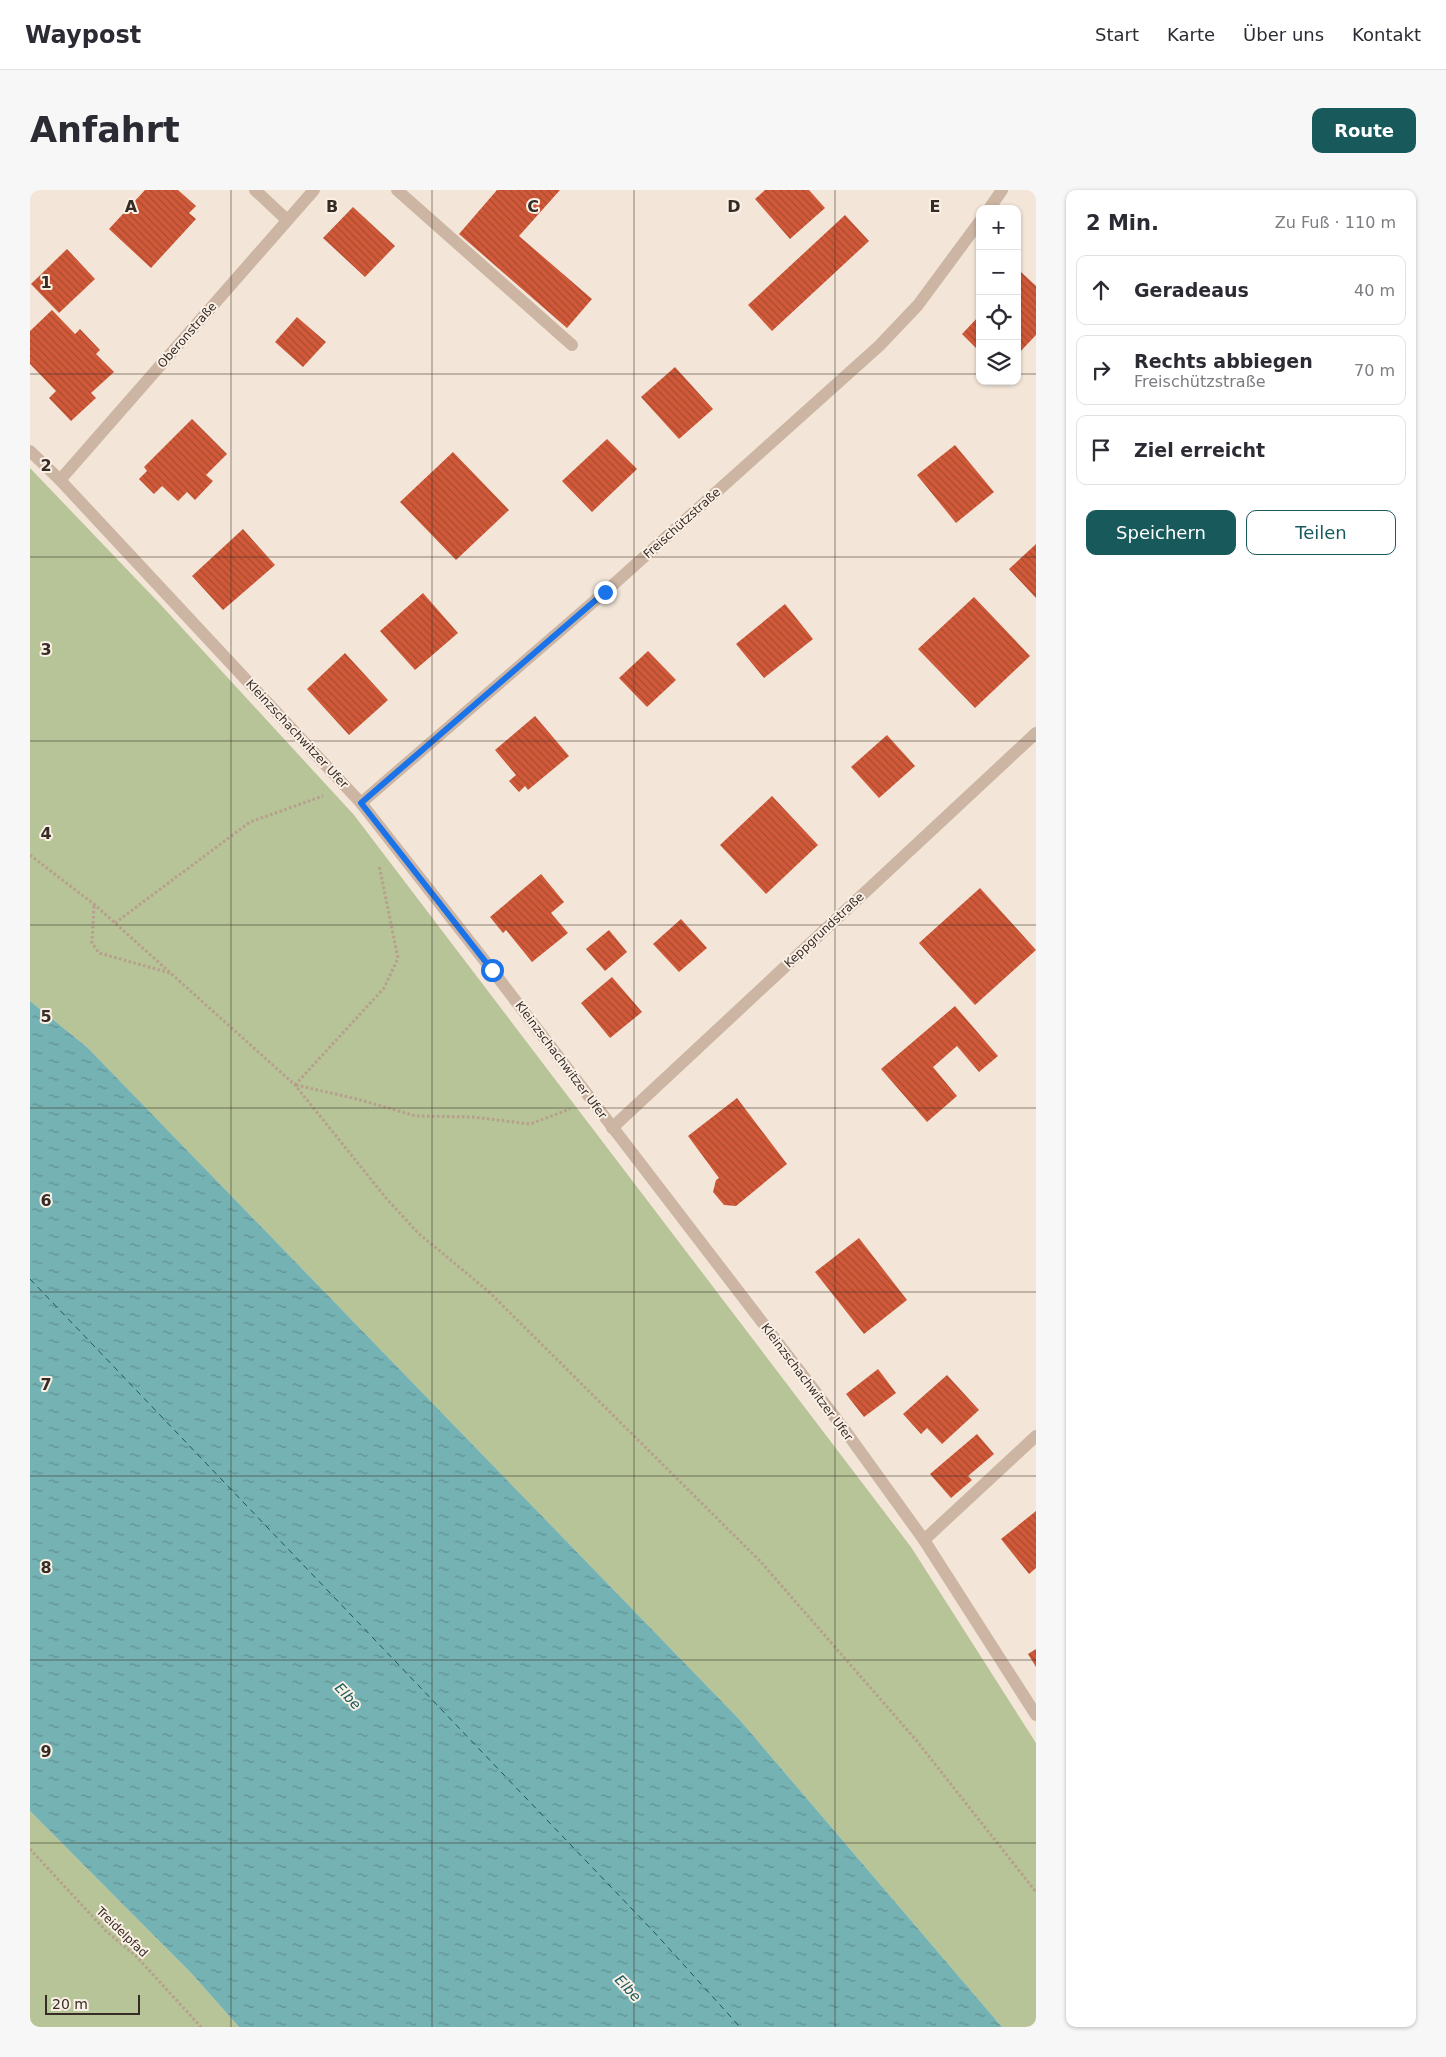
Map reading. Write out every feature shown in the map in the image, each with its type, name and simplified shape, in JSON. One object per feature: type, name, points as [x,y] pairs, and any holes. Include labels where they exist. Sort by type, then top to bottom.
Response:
[{"type":"street","points":[[255,190],[287,220]]},
{"type":"street","name":"Oberonstraße","points":[[60,480],[314,190]]},
{"type":"street","points":[[397,190],[572,345]]},
{"type":"street","points":[[992,205],[1002,190]]},
{"type":"street","name":"Freischützstraße","points":[[361,803],[605,592],[879,346],[918,305],[976,226]]},
{"type":"street","name":"Kleinzschachwitzer Ufer","points":[[30,451],[60,480],[361,803],[844,1429],[924,1540],[1036,1715]]},
{"type":"street","name":"Keppgrundstraße","points":[[612,1128],[1036,733]]},
{"type":"street","points":[[924,1540],[1036,1436]]},
{"type":"path","points":[[114,923],[250,822],[322,797],[343,784]]},
{"type":"path","points":[[30,855],[94,905],[295,1085],[386,1198],[418,1233],[488,1291],[760,1561],[916,1740],[1036,1892]]},
{"type":"path","points":[[295,1085],[384,988],[398,958],[379,862]]},
{"type":"path","points":[[94,905],[92,943],[98,953],[171,974]]},
{"type":"path","points":[[295,1085],[357,1099],[416,1116],[473,1117],[530,1124],[591,1100]]},
{"type":"path","name":"Treidelpfad","points":[[30,1849],[106,1931],[137,1957],[201,2027]]},
{"type":"green space","points":[[30,468],[160,604],[354,815],[911,1547],[1036,1743],[1036,2027],[1002,2027],[739,1719],[87,1047],[30,1001]]},
{"type":"green space","points":[[30,1811],[192,1974],[239,2027],[30,2027]]},
{"type":"water","name":"Elbe","points":[[30,1001],[87,1047],[739,1719],[1002,2027],[239,2027],[192,1974],[30,1811]]},
{"type":"building","points":[[145,190],[178,190],[196,206],[189,213],[196,219],[151,268],[109,229]]},
{"type":"building","points":[[497,190],[560,190],[519,236],[592,299],[567,328],[459,234]]},
{"type":"building","points":[[765,190],[809,190],[825,208],[790,239],[755,199]]},
{"type":"building","points":[[353,207],[395,246],[365,277],[323,238]]},
{"type":"building","points":[[845,215],[869,241],[772,331],[748,305]]},
{"type":"building","points":[[67,249],[95,279],[59,313],[31,284]]},
{"type":"building","points":[[1021,272],[1036,286],[1036,335],[1021,351]]},
{"type":"building","points":[[52,310],[75,334],[80,329],[100,350],[96,354],[114,372],[91,393],[96,398],[71,421],[49,398],[56,391],[30,364],[30,331]]},
{"type":"building","points":[[297,317],[326,342],[303,367],[275,342]]},
{"type":"building","points":[[976,319],[976,348],[962,334]]},
{"type":"building","points":[[675,367],[713,409],[679,439],[641,397]]},
{"type":"building","points":[[192,419],[227,454],[206,475],[213,481],[195,500],[187,492],[178,501],[162,486],[154,494],[139,479],[147,471],[144,467]]},
{"type":"building","points":[[607,439],[637,469],[592,512],[562,481]]},
{"type":"building","points":[[955,445],[994,492],[956,523],[917,475]]},
{"type":"building","points":[[453,452],[509,510],[456,560],[400,502]]},
{"type":"building","points":[[243,529],[275,565],[223,610],[192,576]]},
{"type":"building","points":[[1036,544],[1036,598],[1009,569]]},
{"type":"building","points":[[423,593],[458,633],[415,670],[380,631]]},
{"type":"building","points":[[974,597],[1030,656],[975,708],[918,649]]},
{"type":"building","points":[[785,604],[813,639],[764,678],[736,644]]},
{"type":"building","points":[[648,651],[676,680],[647,707],[619,678]]},
{"type":"building","points":[[345,653],[388,700],[349,735],[307,689]]},
{"type":"building","points":[[535,716],[569,756],[528,790],[525,786],[519,792],[509,781],[516,775],[495,750]]},
{"type":"building","points":[[887,735],[915,766],[879,798],[851,767]]},
{"type":"building","points":[[772,796],[818,845],[766,894],[720,845]]},
{"type":"building","points":[[541,874],[564,902],[551,913],[568,933],[532,962],[506,930],[503,933],[490,917]]},
{"type":"building","points":[[980,888],[1036,950],[975,1005],[919,943]]},
{"type":"building","points":[[681,919],[707,948],[679,972],[653,944]]},
{"type":"building","points":[[609,930],[627,952],[605,971],[586,949]]},
{"type":"building","points":[[612,977],[642,1012],[610,1038],[581,1003]]},
{"type":"building","points":[[955,1006],[998,1056],[979,1072],[957,1046],[933,1067],[957,1096],[927,1122],[881,1069]]},
{"type":"building","points":[[737,1098],[787,1164],[736,1206],[724,1205],[713,1192],[716,1180],[719,1178],[688,1136]]},
{"type":"building","points":[[859,1238],[907,1300],[864,1334],[815,1272]]},
{"type":"building","points":[[878,1369],[896,1393],[864,1417],[846,1394]]},
{"type":"building","points":[[947,1375],[979,1410],[942,1444],[927,1428],[921,1434],[903,1414]]},
{"type":"building","points":[[977,1434],[994,1454],[968,1476],[972,1480],[951,1498],[930,1474]]},
{"type":"building","points":[[1036,1511],[1036,1568],[1029,1574],[1001,1539]]},
{"type":"building","points":[[1036,1649],[1036,1667],[1028,1654]]},
{"type":"ferry route","points":[[30,1279],[654,1932],[740,2027]]},
{"type":"route","points":[[492,970],[361,803],[605,592]]}]
